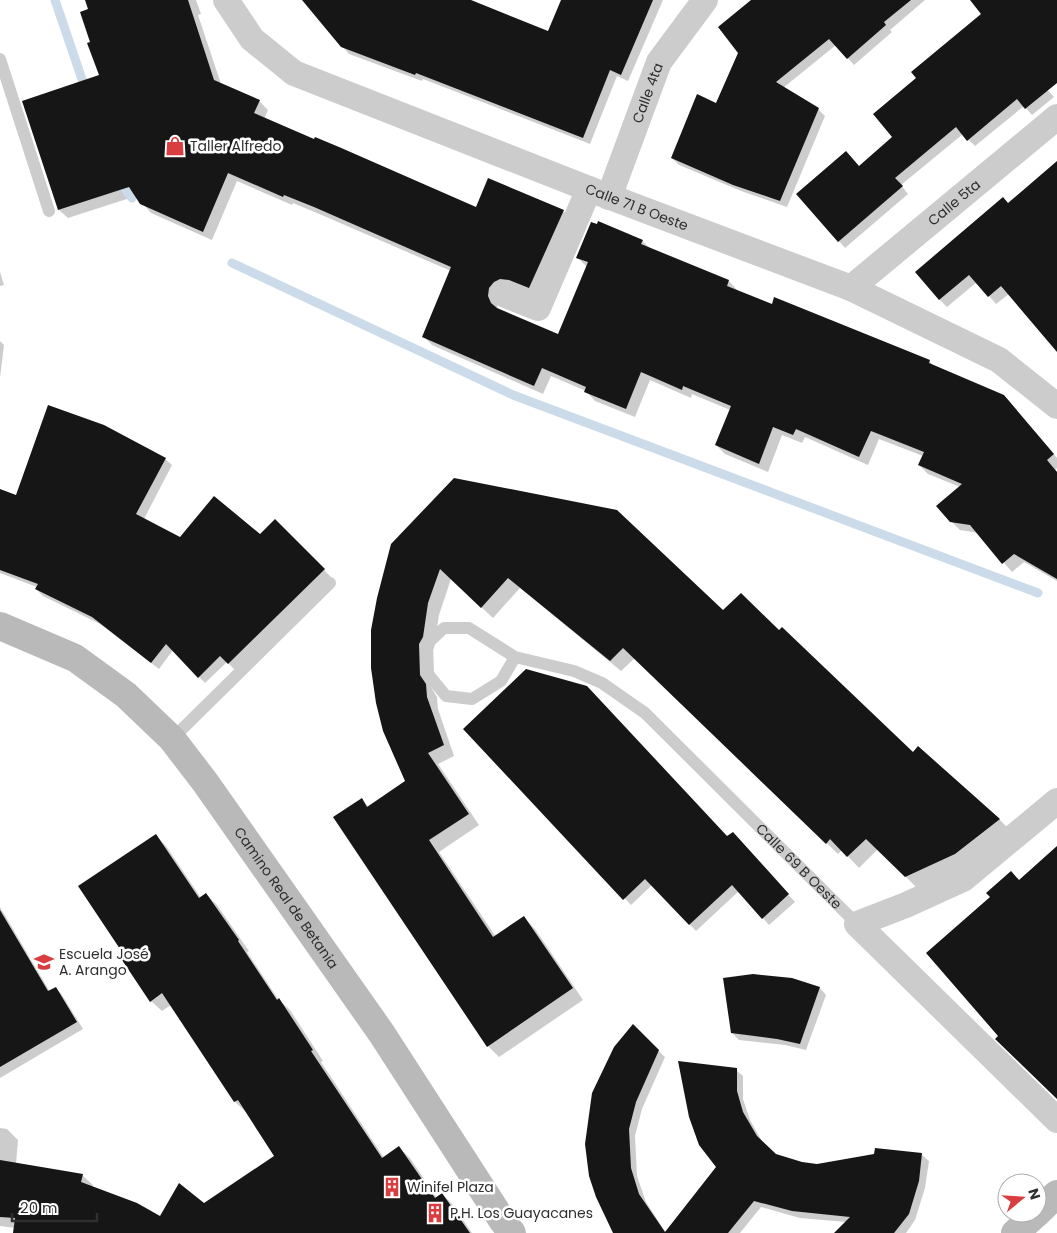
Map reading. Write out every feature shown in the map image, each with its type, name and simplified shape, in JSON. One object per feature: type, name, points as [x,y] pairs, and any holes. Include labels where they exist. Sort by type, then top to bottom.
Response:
[{"type":"street","name":"Calle 71 B Oeste","points":[[226,0],[252,39],[294,73],[599,193],[851,288],[999,360],[1057,406]]},
{"type":"street","name":"Calle 4ta","points":[[503,294],[538,308],[599,193],[659,62],[705,0]]},
{"type":"street","name":"Calle 5ta","points":[[851,288],[1057,117]]},
{"type":"street","name":"Camino Real de Betania","points":[[0,626],[76,658],[126,695],[172,739],[205,782],[382,1034],[512,1233]]},
{"type":"street","points":[[857,924],[906,905],[963,879],[1057,801]]},
{"type":"street","name":"Calle 69 B Oeste","points":[[857,924],[1057,1120]]},
{"type":"street","points":[[1047,1204],[1057,1194]]},
{"type":"street","points":[[1015,1233],[1026,1223]]},
{"type":"lane","points":[[0,59],[49,211]]},
{"type":"lane","points":[[172,739],[330,583]]},
{"type":"lane","name":"Calle 69 B Oeste","points":[[515,657],[501,681],[472,699],[446,696],[428,674],[427,644],[444,628],[468,628],[515,657],[574,670],[602,683],[645,713],[857,924]]},
{"type":"building","points":[[85,0],[188,0],[214,80],[260,100],[254,113],[314,139],[315,137],[339,147],[476,207],[488,178],[564,210],[529,288],[509,280],[500,279],[489,288],[488,296],[491,303],[497,308],[558,334],[588,262],[576,258],[591,222],[597,224],[598,221],[643,240],[641,244],[729,280],[727,286],[772,304],[774,297],[930,360],[929,363],[1004,395],[1054,454],[1047,460],[1057,472],[1057,579],[1014,554],[1002,564],[970,525],[950,522],[936,506],[962,484],[918,465],[924,452],[871,431],[859,457],[796,429],[793,435],[773,427],[759,464],[715,445],[731,406],[683,386],[682,390],[641,372],[626,409],[584,392],[586,387],[542,368],[534,386],[422,337],[451,267],[314,207],[284,195],[283,197],[228,173],[203,232],[140,204],[129,187],[58,210],[22,101],[99,75],[87,43],[90,42],[80,12],[88,9]]},
{"type":"building","points":[[302,0],[471,0],[548,31],[561,0],[653,0],[621,75],[610,70],[583,138],[416,73],[415,75],[341,47]]},
{"type":"building","points":[[751,0],[911,0],[884,22],[886,25],[847,59],[829,39],[776,82],[819,108],[780,201],[733,185],[671,158],[697,94],[716,103],[738,53],[718,27]]},
{"type":"building","points":[[970,0],[1057,0],[1057,83],[1025,109],[1017,99],[967,141],[956,127],[895,178],[903,186],[838,242],[796,194],[846,151],[859,166],[892,137],[873,114],[916,78],[911,72],[981,14]]},
{"type":"building","points":[[1057,161],[1057,352],[1001,286],[988,297],[969,275],[939,300],[915,272],[1003,197],[1008,203]]},
{"type":"building","points":[[48,405],[104,425],[166,458],[136,514],[180,537],[214,496],[260,534],[275,519],[325,569],[228,664],[220,656],[198,678],[166,644],[151,663],[92,617],[35,589],[38,584],[0,570],[0,489],[16,495]]},
{"type":"building","points":[[454,478],[617,510],[723,610],[741,593],[779,630],[782,627],[913,752],[918,746],[1000,819],[955,854],[905,877],[866,839],[847,857],[830,839],[826,844],[623,648],[610,661],[508,578],[481,608],[440,569],[428,603],[423,637],[419,644],[420,675],[426,684],[427,697],[444,745],[428,753],[469,814],[429,840],[493,937],[524,916],[573,988],[487,1047],[333,817],[362,798],[367,807],[405,781],[383,731],[376,703],[371,668],[371,630],[391,544]]},
{"type":"building","points":[[526,669],[587,686],[727,836],[733,832],[789,894],[762,919],[732,885],[689,925],[645,879],[623,900],[463,729]]},
{"type":"building","points":[[156,834],[199,898],[206,893],[239,940],[277,1000],[279,998],[313,1050],[311,1051],[382,1158],[399,1146],[435,1198],[442,1193],[470,1233],[13,1233],[15,1218],[0,1217],[0,1160],[83,1174],[81,1182],[137,1203],[160,1216],[179,1183],[204,1203],[274,1156],[238,1100],[234,1102],[162,993],[150,1002],[118,954],[122,952],[78,886]]},
{"type":"building","points":[[1057,846],[1057,1099],[995,1039],[998,1036],[926,953],[990,897],[986,893],[1011,871],[1019,880]]},
{"type":"building","points":[[0,910],[48,991],[56,987],[77,1022],[0,1067]]},
{"type":"building","points":[[753,974],[792,978],[820,987],[800,1044],[731,1033],[723,978]]},
{"type":"building","points":[[633,1024],[659,1050],[636,1102],[629,1129],[631,1168],[639,1194],[665,1232],[716,1167],[699,1145],[689,1117],[678,1061],[737,1068],[737,1091],[743,1112],[757,1136],[776,1154],[802,1162],[817,1164],[874,1154],[875,1148],[922,1153],[919,1181],[909,1214],[894,1233],[834,1233],[850,1217],[792,1211],[754,1201],[728,1233],[613,1233],[596,1197],[589,1176],[585,1144],[592,1093],[614,1047]]},
{"type":"waterway","points":[[55,0],[86,91]]},
{"type":"waterway","points":[[118,180],[132,198]]},
{"type":"waterway","points":[[232,263],[513,395],[1038,593]]},
{"type":"place","name":"Taller Alfredo","points":[[175,146]]},
{"type":"place","name":"Escuela José A. Arango","points":[[44,962]]},
{"type":"place","name":"Winifel Plaza","points":[[392,1187]]},
{"type":"place","name":"P.H. Los Guayacanes","points":[[435,1213]]}]
